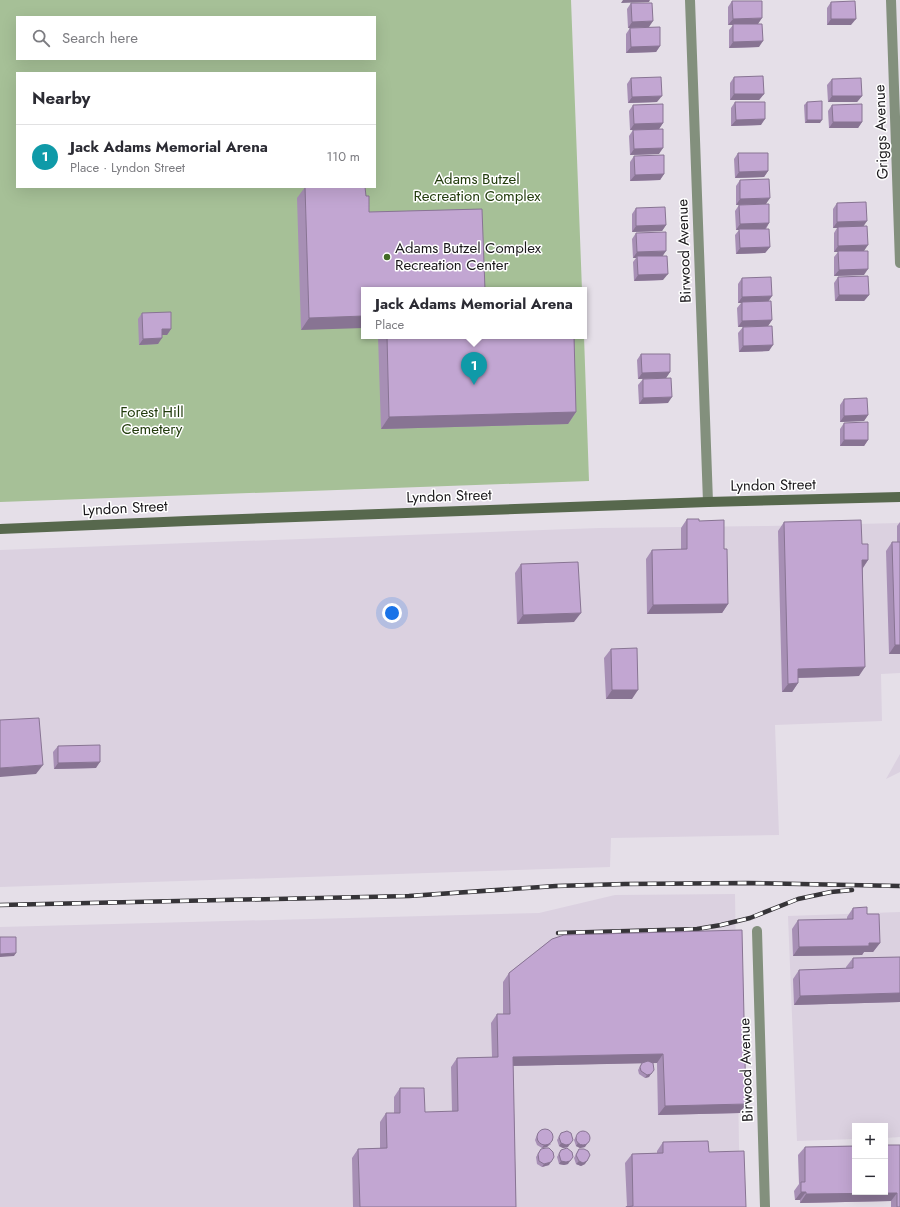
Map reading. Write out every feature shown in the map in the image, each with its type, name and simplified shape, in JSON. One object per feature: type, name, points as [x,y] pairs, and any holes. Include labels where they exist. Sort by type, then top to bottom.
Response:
[{"type":"street","name":"Birwood Avenue","points":[[690,0],[708,502]]},
{"type":"street","name":"Griggs Avenue","points":[[891,0],[900,263]]},
{"type":"street","name":"Lyndon Street","points":[[0,529],[708,502],[900,497]]},
{"type":"street","name":"Birwood Avenue","points":[[757,931],[765,1207]]},
{"type":"shaded area","points":[[900,523],[900,673],[881,674],[882,721],[775,725],[779,835],[611,838],[610,867],[0,887],[0,550],[599,528]]},
{"type":"shaded area","points":[[900,754],[900,772],[886,779]]},
{"type":"shaded area","points":[[735,894],[741,1207],[0,1207],[0,927],[539,913],[615,895]]},
{"type":"shaded area","points":[[900,912],[900,1137],[888,1138],[888,1123],[852,1123],[852,1139],[797,1141],[788,916]]},
{"type":"green space","name":"Adams Butzel Recreation Complex","points":[[0,0],[571,0],[582,287],[361,287],[361,339],[584,339],[589,481],[0,502]]},
{"type":"building","points":[[732,1],[762,1],[762,18],[733,19]]},
{"type":"building","points":[[855,1],[856,19],[831,19],[831,2]]},
{"type":"building","points":[[631,3],[652,3],[653,21],[632,22]]},
{"type":"building","points":[[733,24],[762,24],[763,41],[733,42]]},
{"type":"building","points":[[660,27],[660,46],[631,47],[630,28]]},
{"type":"building","points":[[763,76],[764,94],[734,94],[734,77]]},
{"type":"building","points":[[661,77],[662,96],[632,97],[631,78]]},
{"type":"building","points":[[861,78],[862,96],[832,96],[832,79]]},
{"type":"building","points":[[822,101],[822,120],[807,120],[807,102]]},
{"type":"building","points":[[735,102],[765,102],[765,119],[736,120]]},
{"type":"building","points":[[663,104],[663,123],[634,124],[633,105]]},
{"type":"building","points":[[862,104],[862,122],[833,122],[832,105]]},
{"type":"building","points":[[663,129],[663,148],[634,149],[633,130]]},
{"type":"building","points":[[738,153],[768,153],[768,171],[739,172]]},
{"type":"building","points":[[664,155],[664,174],[635,175],[634,156]]},
{"type":"building","points":[[769,179],[770,198],[740,199],[740,180]]},
{"type":"building","name":"Adams Butzel Complex Recreation Center","points":[[305,188],[365,188],[366,196],[369,196],[369,212],[482,209],[485,287],[361,287],[361,316],[309,318]]},
{"type":"building","points":[[866,202],[867,221],[837,222],[837,203]]},
{"type":"building","points":[[769,204],[769,223],[740,224],[739,205]]},
{"type":"building","points":[[665,207],[666,225],[636,226],[636,208]]},
{"type":"building","points":[[867,226],[868,245],[838,246],[838,227]]},
{"type":"building","points":[[739,229],[769,229],[770,247],[740,248]]},
{"type":"building","points":[[666,232],[666,251],[637,252],[636,233]]},
{"type":"building","points":[[838,251],[868,251],[868,269],[839,270]]},
{"type":"building","points":[[637,256],[667,256],[668,274],[638,275]]},
{"type":"building","points":[[868,276],[869,295],[839,295],[838,277]]},
{"type":"building","points":[[771,277],[772,296],[742,297],[742,278]]},
{"type":"building","points":[[771,301],[772,320],[742,321],[742,302]]},
{"type":"building","points":[[171,312],[171,329],[162,329],[162,338],[143,339],[142,313]]},
{"type":"building","points":[[772,326],[773,345],[743,346],[743,327]]},
{"type":"building","points":[[387,339],[574,339],[576,412],[389,417]]},
{"type":"building","points":[[641,354],[670,354],[670,372],[642,373]]},
{"type":"building","points":[[671,378],[672,397],[643,398],[643,379]]},
{"type":"building","points":[[867,398],[868,415],[844,416],[844,399]]},
{"type":"building","points":[[868,422],[868,440],[844,440],[844,423]]},
{"type":"building","points":[[687,519],[699,519],[699,521],[724,520],[724,549],[727,549],[728,604],[653,605],[652,550],[687,549]]},
{"type":"building","points":[[861,520],[862,544],[868,544],[868,560],[862,560],[865,667],[798,669],[798,683],[788,684],[784,522]]},
{"type":"building","points":[[892,542],[900,542],[900,645],[895,645]]},
{"type":"building","points":[[578,562],[581,613],[523,615],[521,564]]},
{"type":"building","points":[[637,648],[638,690],[612,690],[611,649]]},
{"type":"building","points":[[39,718],[43,765],[0,768],[0,720]]},
{"type":"building","points":[[100,745],[100,762],[58,763],[58,746]]},
{"type":"building","points":[[867,907],[867,914],[879,914],[880,943],[869,943],[869,946],[799,947],[798,920],[853,919],[853,908]]},
{"type":"building","points":[[742,930],[746,1104],[665,1106],[663,1054],[513,1057],[516,1207],[360,1207],[358,1149],[387,1148],[386,1113],[400,1113],[400,1088],[424,1088],[425,1112],[458,1111],[457,1058],[498,1057],[497,1014],[510,1014],[509,973],[552,939],[564,935]]},
{"type":"building","points":[[0,937],[16,937],[16,953],[0,954]]},
{"type":"building","points":[[900,957],[900,993],[800,996],[799,970],[853,968],[853,958]]},
{"type":"building","points":[[648,1061],[653,1063],[654,1070],[651,1074],[647,1075],[641,1071],[640,1067],[642,1063]]},
{"type":"building","points":[[545,1129],[551,1131],[553,1137],[551,1143],[545,1145],[539,1143],[537,1137],[539,1131]]},
{"type":"building","points":[[567,1131],[571,1133],[573,1140],[570,1144],[566,1145],[561,1143],[559,1137],[561,1133]]},
{"type":"building","points":[[583,1131],[588,1133],[590,1138],[588,1143],[583,1145],[578,1143],[576,1138],[578,1133]]},
{"type":"building","points":[[708,1141],[709,1152],[744,1151],[746,1207],[626,1207],[633,1206],[632,1154],[663,1153],[663,1142]]},
{"type":"building","points":[[888,1145],[900,1145],[900,1207],[897,1207],[897,1193],[888,1193]]},
{"type":"building","points":[[852,1146],[852,1193],[806,1194],[806,1192],[801,1192],[801,1182],[805,1182],[805,1147]]},
{"type":"building","points":[[549,1148],[553,1152],[554,1157],[551,1162],[544,1164],[539,1161],[538,1154],[541,1149]]},
{"type":"building","points":[[567,1148],[572,1152],[573,1157],[570,1161],[561,1161],[559,1154],[561,1150]]},
{"type":"building","points":[[579,1149],[588,1151],[590,1155],[587,1161],[583,1163],[579,1161],[576,1155]]},
{"type":"railway","points":[[0,905],[409,896],[556,886],[625,884],[748,883],[900,886]]},
{"type":"railway","points":[[558,933],[697,929],[750,918],[798,899],[831,892],[852,890]]},
{"type":"place","name":"Adams Butzel Complex Recreation Center","points":[[387,257]]},
{"type":"place","name":"Jack Adams Memorial Arena","points":[[474,385]]},
{"type":"park label","name":"Forest Hill Cemetery","points":[[152,420]]}]
